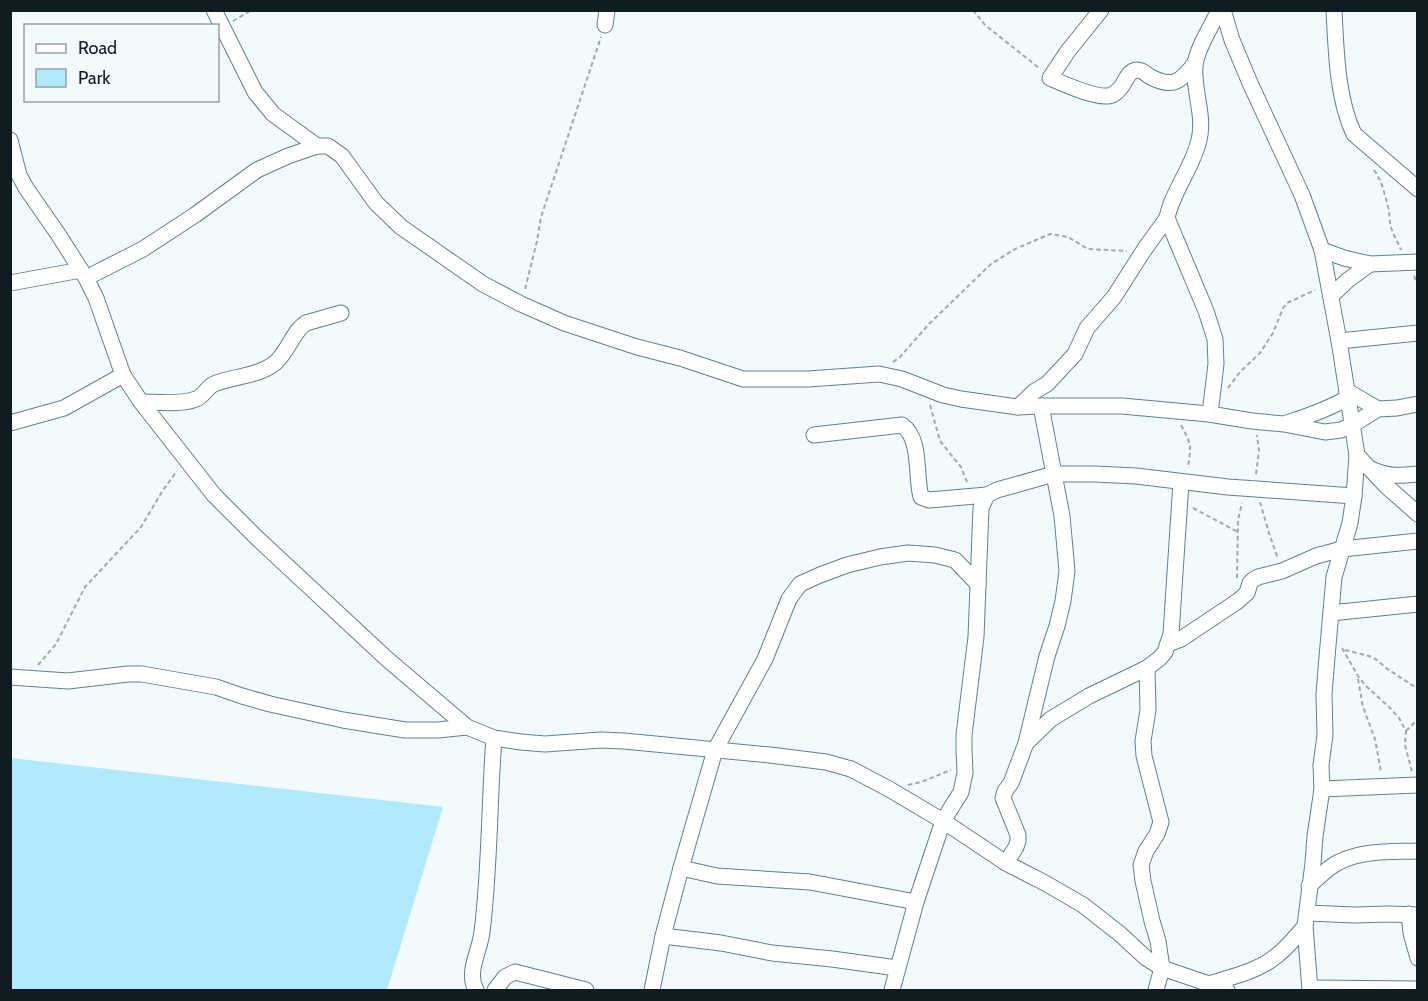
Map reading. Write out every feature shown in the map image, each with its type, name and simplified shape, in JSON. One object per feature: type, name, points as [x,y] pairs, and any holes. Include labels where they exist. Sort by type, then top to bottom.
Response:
[{"type":"street","points":[[214,10],[255,92],[273,114],[316,146]]},
{"type":"street","points":[[1101,10],[1050,78],[1069,86],[1108,96],[1117,93],[1130,73],[1134,71],[1140,70],[1161,82],[1171,83],[1185,76],[1195,63]]},
{"type":"street","points":[[1018,407],[1035,391],[1047,384],[1075,354],[1088,328],[1114,297],[1167,218],[1169,208],[1199,141],[1202,122],[1195,80],[1195,63],[1200,48],[1221,10]]},
{"type":"street","points":[[1221,10],[1250,83],[1302,195],[1322,250],[1357,454],[1350,523],[1334,577],[1329,633],[1324,694],[1322,789],[1306,919],[1310,989],[1418,989]]},
{"type":"street","points":[[1334,10],[1336,60],[1348,123],[1354,134],[1418,189]]},
{"type":"street","points":[[10,140],[19,175],[84,274],[96,298],[123,375],[141,402],[214,495],[257,538],[387,659],[467,727],[494,738],[521,742],[545,744],[601,740],[770,754],[826,762],[851,769],[943,821],[1006,863],[1083,906],[1120,934],[1146,958],[1162,968],[1227,990]]},
{"type":"street","points":[[10,283],[84,274],[143,249],[257,171],[316,146],[328,146],[342,156],[376,204],[401,227],[483,284],[520,304],[564,323],[743,379],[808,379],[879,374],[902,379],[943,395],[1018,407],[1122,406],[1210,414],[1325,432],[1341,430],[1378,409],[1418,404]]},
{"type":"street","points":[[1167,218],[1206,311],[1215,339],[1216,364],[1210,414]]},
{"type":"street","points":[[1322,250],[1370,264],[1412,263]]},
{"type":"street","points":[[1330,290],[1370,264]]},
{"type":"street","points":[[141,402],[177,402],[198,399],[212,385],[265,369],[275,363],[306,323],[341,313]]},
{"type":"street","points":[[1339,341],[1418,333]]},
{"type":"street","points":[[10,423],[64,408],[123,375]]},
{"type":"street","points":[[1348,394],[1378,409]]},
{"type":"street","points":[[1284,424],[1320,412],[1348,394]]},
{"type":"street","points":[[1006,863],[1018,841],[1018,835],[1003,798],[1026,743],[1047,656],[1064,601],[1067,571],[1062,516],[1041,406]]},
{"type":"street","points":[[814,435],[902,425],[912,437],[921,497],[929,500],[987,495],[1054,474],[1136,476],[1252,489],[1354,496]]},
{"type":"street","points":[[1357,454],[1385,485],[1418,514]]},
{"type":"street","points":[[1369,469],[1392,476],[1418,474]]},
{"type":"street","points":[[1026,743],[1051,719],[1089,696],[1148,668],[1160,658],[1171,633],[1179,500],[1184,482]]},
{"type":"street","points":[[892,990],[916,902],[943,821],[961,792],[965,773],[963,750],[976,637],[981,508],[987,495]]},
{"type":"street","points":[[1168,644],[1181,639],[1238,602],[1247,593],[1253,580],[1282,571],[1316,556],[1342,549],[1418,542]]},
{"type":"street","points":[[652,990],[663,936],[715,750],[765,659],[789,599],[800,584],[820,574],[847,566],[880,557],[908,553],[935,555],[955,560],[978,584]]},
{"type":"street","points":[[1331,613],[1418,604]]},
{"type":"street","points":[[1148,668],[1148,710],[1143,741],[1144,756],[1161,822],[1160,829],[1146,851],[1141,865],[1162,968],[1156,990]]},
{"type":"street","points":[[10,677],[68,681],[142,674],[216,687],[270,704],[395,729],[438,730],[467,727]]},
{"type":"street","points":[[476,990],[472,976],[481,940],[486,892],[494,738]]},
{"type":"street","points":[[1322,789],[1416,785]]},
{"type":"street","points":[[1310,886],[1337,863],[1355,856],[1378,852],[1418,851]]},
{"type":"street","points":[[681,868],[717,876],[810,882],[916,902]]},
{"type":"street","points":[[1306,919],[1413,914],[1411,933],[1418,958]]},
{"type":"street","points":[[1208,984],[1243,974],[1274,958],[1291,943],[1306,919]]},
{"type":"street","points":[[663,936],[721,943],[772,953],[897,968]]},
{"type":"street","points":[[495,990],[505,977],[515,972],[586,990]]},
{"type":"path","points":[[221,27],[252,10]]},
{"type":"path","points":[[973,10],[986,25],[1050,78]]},
{"type":"path","points":[[520,304],[541,217],[606,18]]},
{"type":"path","points":[[1372,168],[1380,181],[1388,207],[1390,226],[1412,263]]},
{"type":"path","points":[[879,374],[900,357],[929,324],[991,264],[1015,249],[1050,234],[1068,237],[1089,249],[1144,250]]},
{"type":"path","points":[[1228,388],[1240,372],[1260,353],[1273,333],[1287,303],[1330,290]]},
{"type":"path","points":[[921,387],[929,404],[940,441],[961,467],[968,484],[970,497]]},
{"type":"path","points":[[1173,411],[1191,447],[1184,482]]},
{"type":"path","points":[[1238,602],[1238,520],[1252,489],[1259,446],[1252,422]]},
{"type":"path","points":[[27,679],[56,644],[85,587],[141,526],[163,490],[186,459]]},
{"type":"path","points":[[1252,489],[1282,571]]},
{"type":"path","points":[[1179,500],[1238,532]]},
{"type":"path","points":[[1329,633],[1343,650],[1365,685],[1395,713],[1406,731],[1405,745],[1416,785]]},
{"type":"path","points":[[1343,650],[1377,660],[1418,689]]},
{"type":"path","points":[[1358,676],[1363,707],[1375,739],[1383,786]]},
{"type":"path","points":[[1406,731],[1418,719]]},
{"type":"path","points":[[889,789],[921,782],[965,765]]},
{"type":"green space","points":[[11,758],[443,807],[387,990],[11,990]]}]
